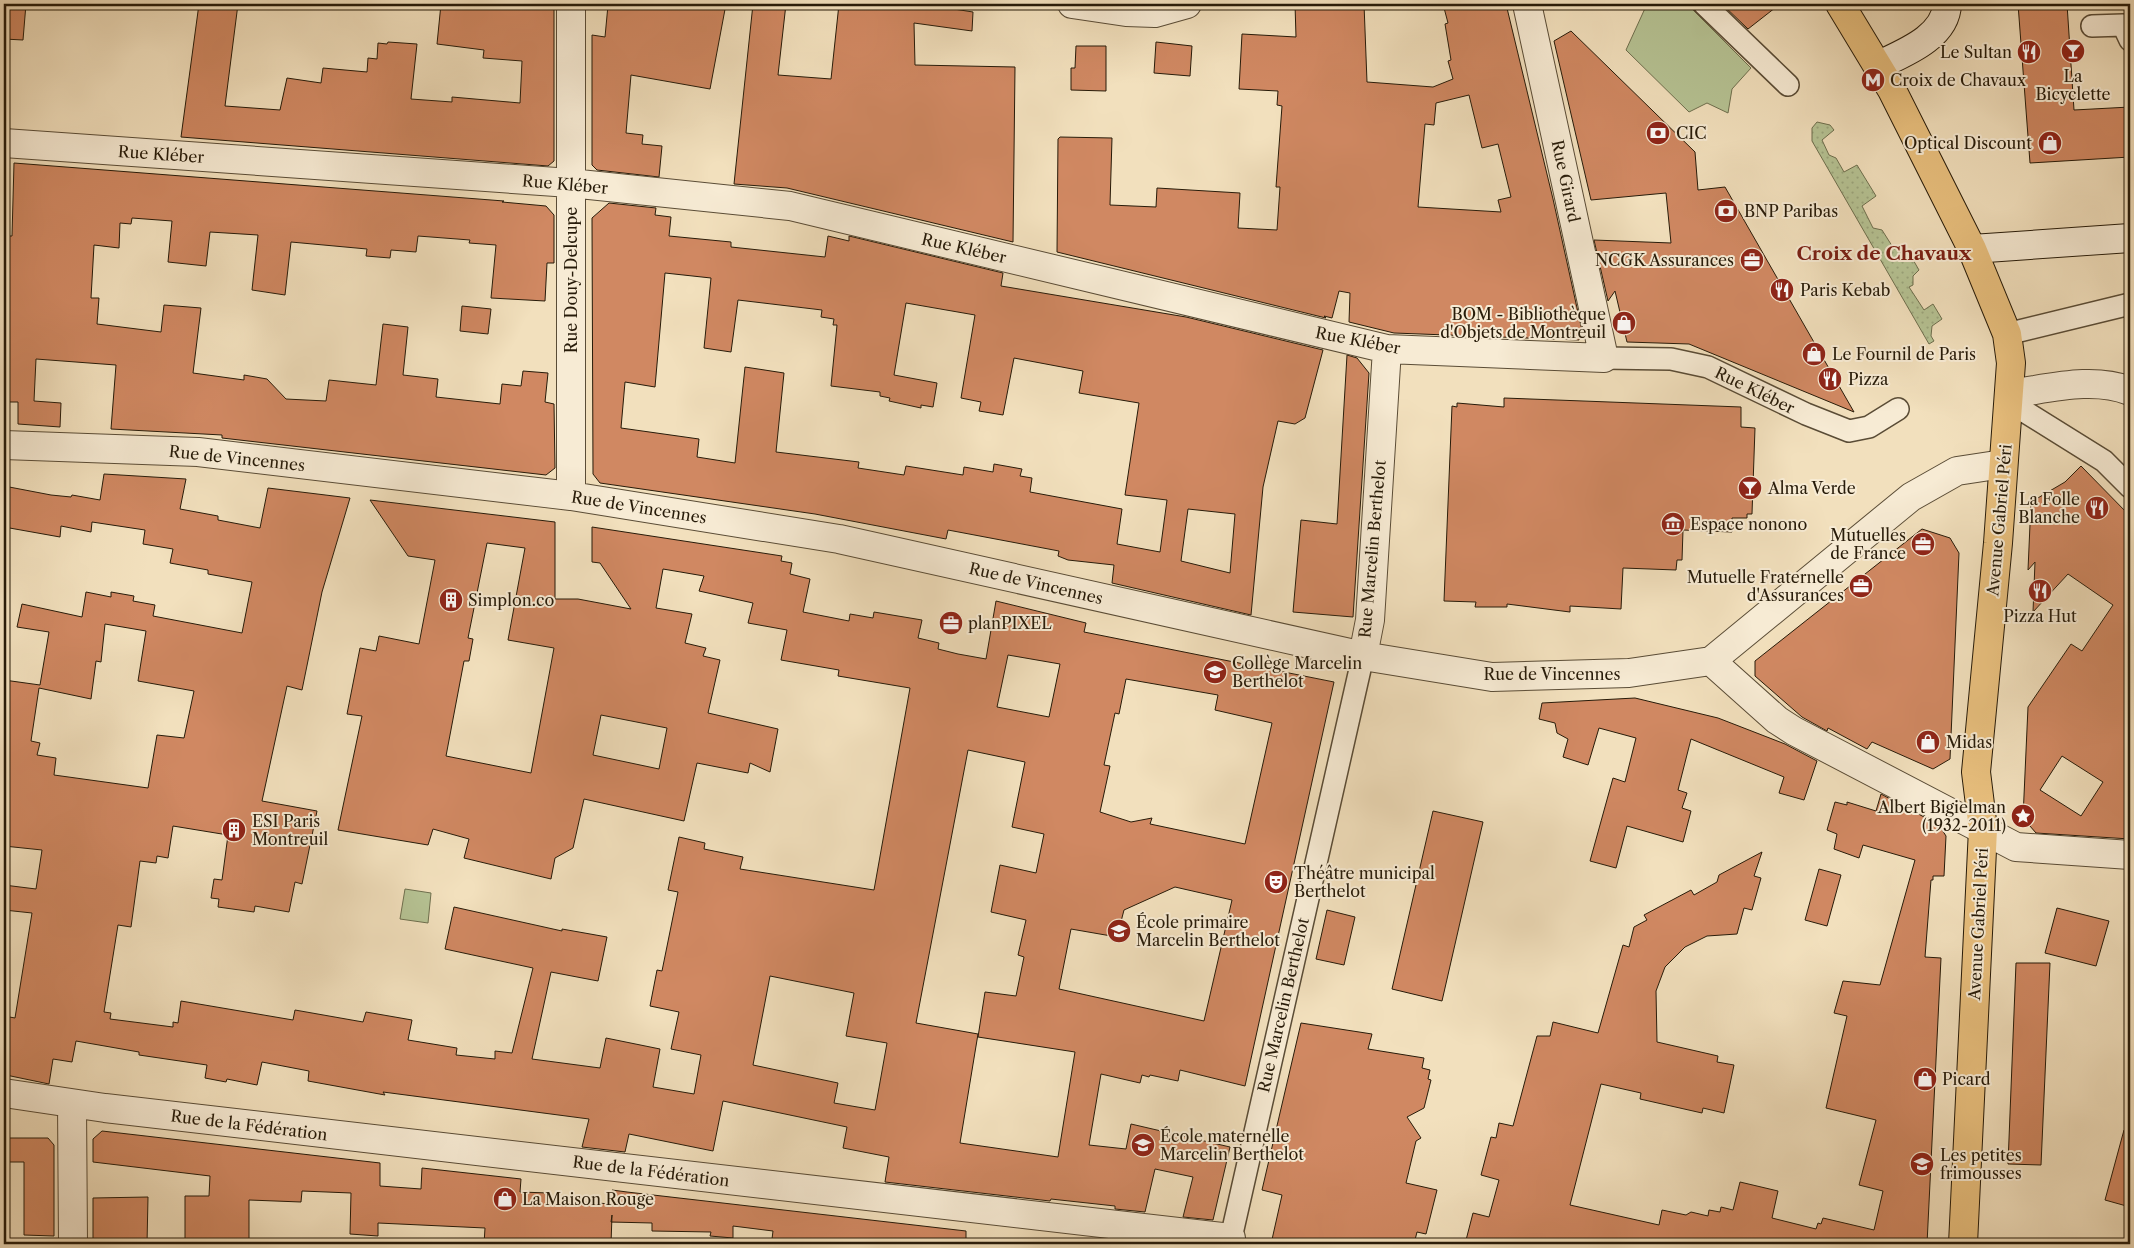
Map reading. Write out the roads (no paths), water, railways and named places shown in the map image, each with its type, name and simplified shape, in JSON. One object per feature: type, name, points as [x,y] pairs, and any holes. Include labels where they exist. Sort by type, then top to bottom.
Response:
[{"type":"main road","name":"Avenue Gabriel Péri","points":[[1840,4],[1878,65],[1972,250],[2007,334],[2011,363],[1976,772],[1983,830],[1963,1244]]},
{"type":"street","name":"Rue Douy-Delcupe","points":[[571,4],[571,496]]},
{"type":"street","points":[[1072,4],[1126,8],[1155,13],[1187,4]]},
{"type":"street","name":"Rue Girard","points":[[1527,4],[1604,358]]},
{"type":"street","points":[[1704,4],[1788,85]]},
{"type":"street","points":[[1878,65],[1916,46],[1930,36],[1940,25],[1946,12],[1947,4]]},
{"type":"street","points":[[2092,26],[2123,25],[2130,40]]},
{"type":"street","name":"Rue Kléber","points":[[4,143],[570,183],[790,206],[1387,349],[1671,359],[1708,367],[1806,414],[1849,430],[1869,427],[1898,409]]},
{"type":"street","points":[[1972,250],[2130,238]]},
{"type":"street","points":[[2007,334],[2130,304]]},
{"type":"street","name":"Rue Marcelin Berthelot","points":[[1230,1241],[1370,620],[1387,349]]},
{"type":"street","points":[[2009,394],[2081,384],[2115,385],[2130,391]]},
{"type":"street","points":[[2009,394],[2027,413],[2104,461],[2130,487]]},
{"type":"street","name":"Rue de Vincennes","points":[[4,445],[198,452],[571,496],[839,539],[1363,656],[1492,677],[1629,673],[1712,661]]},
{"type":"street","points":[[2003,464],[1957,471],[1911,497],[1712,661],[1777,720],[1794,731],[2016,847],[2130,855]]},
{"type":"street","name":"Rue de la Fédération","points":[[4,1093],[72,1104],[1230,1241]]},
{"type":"street","points":[[72,1104],[73,1244]]},
{"type":"place","name":"La Bicyclette","points":[[2073,51]]},
{"type":"place","name":"Le Sultan","points":[[2029,52]]},
{"type":"place","name":"Croix de Chavaux","points":[[1873,80]]},
{"type":"place","name":"CIC","points":[[1658,133]]},
{"type":"place","name":"Optical Discount","points":[[2050,143]]},
{"type":"place","name":"BNP Paribas","points":[[1726,211]]},
{"type":"place","name":"NCGK Assurances","points":[[1752,260]]},
{"type":"place","name":"Paris Kebab","points":[[1782,290]]},
{"type":"place","name":"BOM - Bibliothèque d'Objets de Montreuil","points":[[1624,323]]},
{"type":"place","name":"Le Fournil de Paris","points":[[1814,354]]},
{"type":"place","name":"Pizza","points":[[1830,379]]},
{"type":"place","name":"Alma Verde","points":[[1750,488]]},
{"type":"place","name":"La Folle Blanche","points":[[2097,508]]},
{"type":"place","name":"Espace nonono","points":[[1673,524]]},
{"type":"place","name":"Mutuelles de France","points":[[1923,544]]},
{"type":"place","name":"Mutuelle Fraternelle d'Assurances","points":[[1861,586]]},
{"type":"place","name":"Pizza Hut","points":[[2040,591]]},
{"type":"place","name":"Simplon.co","points":[[451,600]]},
{"type":"place","name":"planPIXEL","points":[[951,623]]},
{"type":"place","name":"Collège Marcelin Berthelot","points":[[1215,672]]},
{"type":"place","name":"Midas","points":[[1928,742]]},
{"type":"place","name":"Albert Bigielman (1932-2011)","points":[[2023,816]]},
{"type":"place","name":"ESI Paris Montreuil","points":[[234,830]]},
{"type":"place","name":"Théâtre municipal Berthelot","points":[[1276,882]]},
{"type":"place","name":"École primaire Marcelin Berthelot","points":[[1119,931]]},
{"type":"place","name":"Picard","points":[[1925,1079]]},
{"type":"place","name":"École maternelle Marcelin Berthelot","points":[[1143,1145]]},
{"type":"place","name":"Les petites frimousses","points":[[1922,1164]]},
{"type":"place","name":"La Maison Rouge","points":[[505,1199]]},
{"type":"district","name":"Croix de Chavaux","points":[[1884,253]]}]
